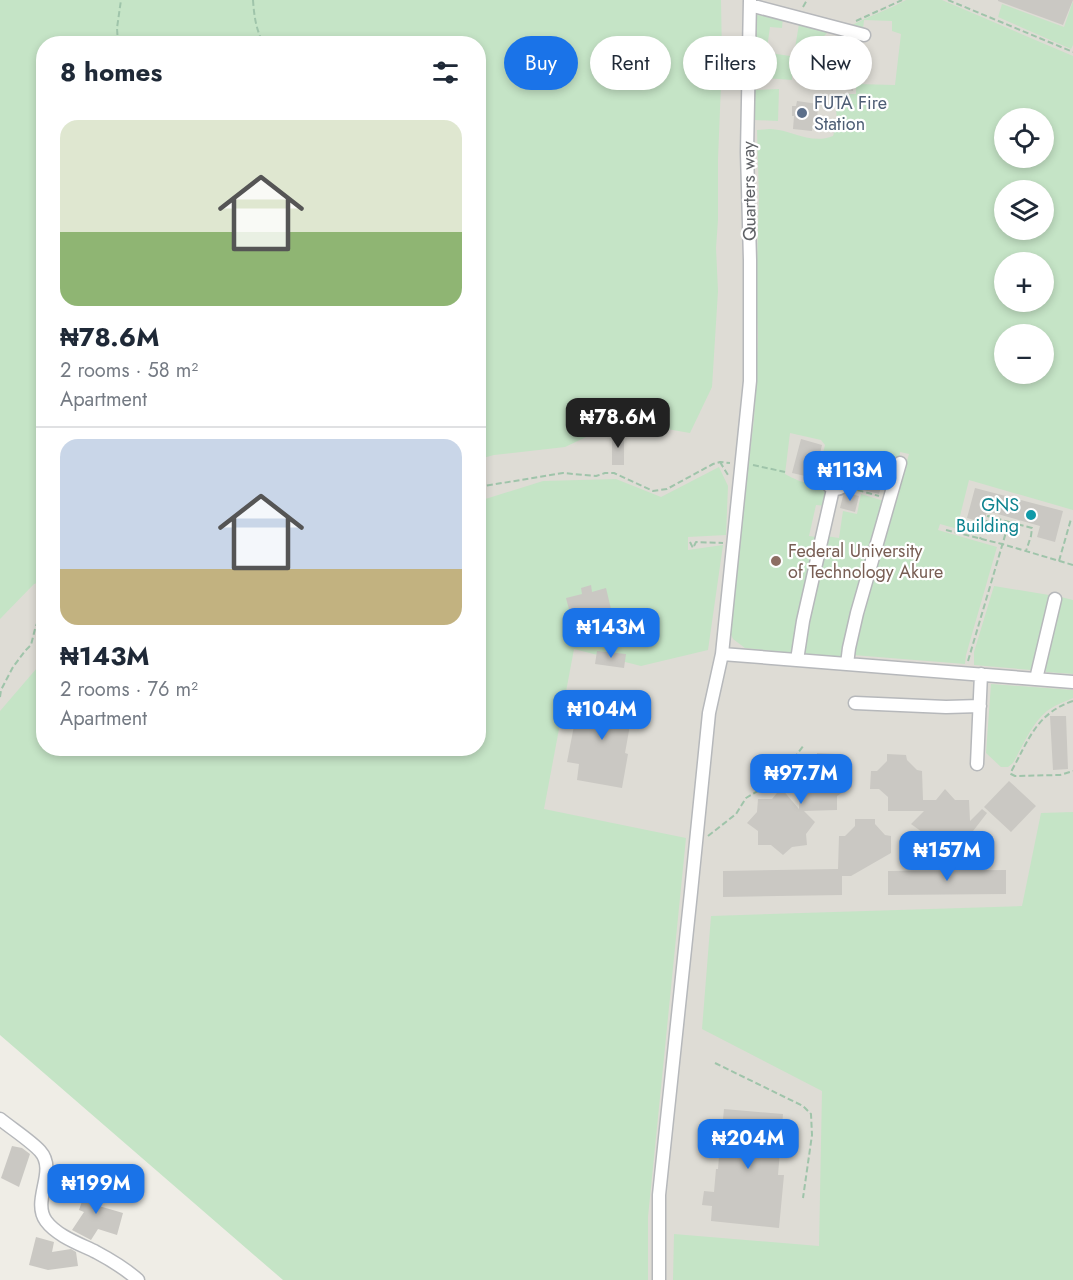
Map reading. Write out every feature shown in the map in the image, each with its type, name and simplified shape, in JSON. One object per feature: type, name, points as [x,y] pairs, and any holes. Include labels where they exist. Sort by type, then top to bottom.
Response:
[{"type":"street","points":[[750,2],[864,35]]},
{"type":"street","name":"Quarters way","points":[[659,1280],[659,1195],[709,713],[722,654],[750,381],[747,152],[750,2]]},
{"type":"street","points":[[847,664],[857,613],[900,462]]},
{"type":"street","points":[[839,468],[845,478],[845,483],[843,487],[833,489],[821,476],[839,468]]},
{"type":"street","points":[[797,660],[803,621],[833,489]]},
{"type":"street","points":[[1036,678],[1055,599]]},
{"type":"street","points":[[722,654],[1073,682]]},
{"type":"street","points":[[977,764],[981,674]]},
{"type":"street","points":[[855,703],[946,707],[980,706]]},
{"type":"street","points":[[0,1119],[40,1150],[44,1158],[46,1181],[41,1202],[45,1220],[61,1234],[100,1254],[136,1278]]},
{"type":"path","points":[[118,36],[121,0]]},
{"type":"path","points":[[253,0],[260,36]]},
{"type":"path","points":[[843,29],[864,16],[902,0]]},
{"type":"path","points":[[948,0],[1073,52]]},
{"type":"path","points":[[720,462],[731,480]]},
{"type":"path","points":[[486,486],[563,473],[596,476],[614,473],[653,491],[667,489],[700,470],[720,462],[752,465],[785,472]]},
{"type":"path","points":[[845,483],[855,486],[854,489],[889,499]]},
{"type":"path","points":[[980,539],[988,516],[1032,528],[1026,551]]},
{"type":"path","points":[[1059,561],[1071,519]]},
{"type":"path","points":[[967,673],[969,654],[1010,522]]},
{"type":"path","points":[[946,530],[1073,565]]},
{"type":"path","points":[[690,542],[693,548],[696,542],[726,542]]},
{"type":"path","points":[[0,697],[13,667],[31,645],[36,626]]},
{"type":"path","points":[[1073,701],[1046,714],[1037,725],[1011,774],[1015,776],[1060,775],[1073,771]]},
{"type":"path","points":[[708,836],[736,814],[746,798],[771,783],[804,745]]},
{"type":"path","points":[[715,1063],[803,1106],[812,1114],[812,1135],[803,1198]]},
{"type":"shaded area","name":"Federal University of Technology Akure","points":[[0,0],[1073,0],[1073,1280],[414,1280],[0,986]]},
{"type":"green space","points":[[0,0],[721,0],[722,36],[683,36],[683,90],[721,90],[716,248],[718,291],[712,387],[690,433],[620,421],[565,447],[486,457],[486,36],[36,36],[36,583],[0,619]]},
{"type":"green space","points":[[906,0],[942,0],[1073,56],[1073,510],[969,480],[959,520],[981,526],[979,535],[940,524],[938,530],[997,547],[965,664],[853,655],[909,454],[900,452],[899,460],[865,452],[856,483],[848,481],[843,465],[836,464],[835,469],[824,475],[818,473],[825,445],[821,440],[790,433],[785,474],[803,482],[825,481],[824,487],[830,491],[826,506],[816,505],[809,536],[816,537],[792,653],[745,648],[733,639],[728,628],[754,419],[758,336],[757,130],[779,130],[817,139],[833,136],[837,122],[835,94],[856,94],[856,90],[872,90],[872,84],[895,85],[901,34],[892,31],[892,21],[864,20],[863,30],[849,27]]},
{"type":"green space","points":[[1073,1],[1073,45],[1071,49],[998,17],[1002,4],[1064,27]]},
{"type":"green space","points":[[756,15],[783,17],[782,28],[770,27],[769,36],[755,36]]},
{"type":"green space","points":[[799,24],[830,30],[824,36],[797,36]]},
{"type":"green space","points":[[777,54],[789,56],[789,80],[777,79]]},
{"type":"green space","points":[[779,89],[778,121],[755,120],[755,90]]},
{"type":"green space","points":[[719,467],[728,486],[726,535],[688,537],[688,550],[723,545],[708,650],[641,666],[574,649],[544,809],[686,838],[648,1217],[648,1280],[283,1280],[0,1035],[0,711],[36,669],[36,756],[486,756],[486,499],[543,481],[616,479],[661,497]]},
{"type":"green space","points":[[861,494],[884,501],[843,659],[801,653],[826,536],[839,538],[843,511],[857,514]]},
{"type":"green space","points":[[994,586],[1049,595],[1031,670],[974,665],[974,652]]},
{"type":"green space","points":[[1061,597],[1073,600],[1073,674],[1046,672],[1046,662]]},
{"type":"green space","points":[[991,684],[1073,690],[1073,698],[1053,707],[1041,716],[1013,763],[1008,767],[1001,767],[986,753]]},
{"type":"green space","points":[[1073,812],[1073,1280],[673,1280],[674,1234],[819,1246],[822,1091],[702,1029],[711,916],[1022,906],[1041,813]]},
{"type":"building","points":[[998,0],[1073,0],[1063,25]]},
{"type":"building","points":[[797,101],[818,104],[817,121],[813,120],[812,131],[793,129],[792,106],[796,106]]},
{"type":"building","points":[[612,433],[624,433],[624,465],[612,465]]},
{"type":"building","points":[[801,439],[822,445],[814,478],[792,473]]},
{"type":"building","points":[[868,457],[888,462],[879,494],[860,489]]},
{"type":"building","name":"GNS Building","points":[[975,488],[1063,511],[1055,542],[1037,537],[1040,526],[987,511],[984,523],[967,518]]},
{"type":"building","points":[[844,492],[859,496],[855,512],[840,508]]},
{"type":"building","points":[[591,585],[592,592],[606,588],[617,634],[578,644],[566,598],[582,594],[581,588]]},
{"type":"building","points":[[597,651],[626,654],[624,668],[595,664]]},
{"type":"building","points":[[594,698],[638,706],[634,725],[630,725],[622,788],[577,780],[579,764],[567,762],[579,700],[593,703]]},
{"type":"building","points":[[1050,716],[1066,716],[1068,769],[1053,770]]},
{"type":"building","points":[[817,753],[836,754],[837,759],[846,769],[852,770],[852,787],[837,796],[837,810],[804,811],[815,822],[806,834],[807,845],[792,847],[783,855],[771,845],[758,845],[758,831],[747,823],[757,812],[758,799],[772,799],[781,788],[799,809],[800,770],[807,770],[817,760]]},
{"type":"building","points":[[887,754],[906,755],[907,760],[917,770],[922,771],[923,800],[936,800],[945,789],[955,800],[969,800],[970,821],[982,809],[987,813],[970,835],[971,846],[956,849],[948,856],[935,846],[922,846],[922,832],[911,824],[924,811],[888,811],[888,797],[879,789],[870,789],[871,771],[877,771],[887,761]]},
{"type":"building","points":[[1009,781],[1036,806],[1011,832],[984,807]]},
{"type":"building","points":[[855,819],[875,819],[875,824],[885,835],[891,836],[891,853],[851,876],[842,876],[842,895],[723,897],[723,871],[838,869],[839,836],[845,836],[855,826]]},
{"type":"building","points":[[1006,870],[1006,894],[888,895],[888,871]]},
{"type":"building","points":[[724,1109],[783,1114],[778,1175],[784,1175],[779,1228],[711,1221],[712,1206],[702,1205],[704,1191],[714,1192],[720,1144],[709,1143],[711,1129],[722,1130]]},
{"type":"building","points":[[12,1146],[22,1148],[30,1154],[19,1187],[1,1178]]},
{"type":"building","points":[[88,1184],[105,1189],[99,1206],[123,1213],[117,1235],[98,1229],[91,1240],[72,1230],[84,1212],[79,1210]]},
{"type":"building","points":[[36,1237],[54,1242],[52,1252],[71,1249],[76,1252],[78,1266],[48,1270],[29,1265]]},
{"type":"place","name":"FUTA Fire Station","points":[[802,113]]},
{"type":"place","name":"GNS Building","points":[[1031,515]]},
{"type":"place","name":"Federal University of Technology Akure","points":[[776,561]]}]
